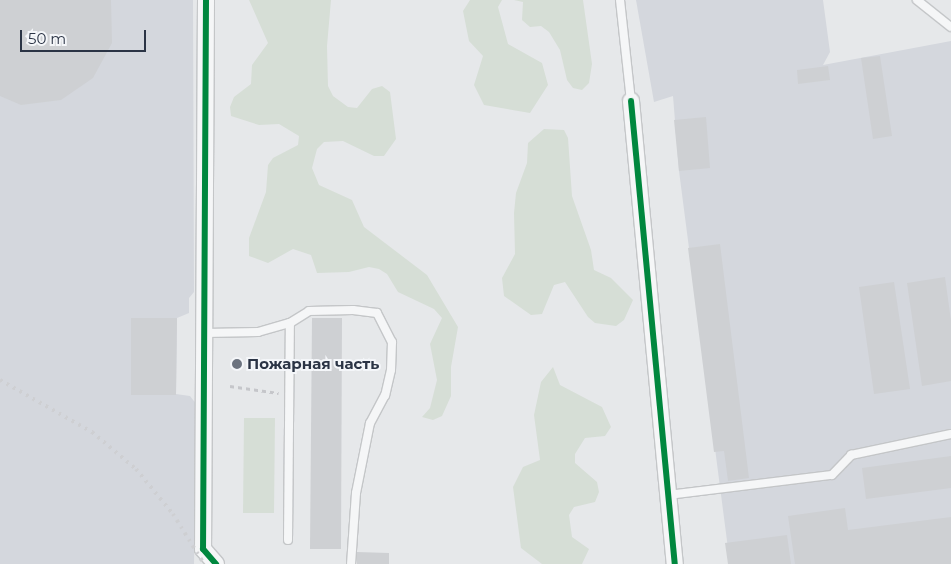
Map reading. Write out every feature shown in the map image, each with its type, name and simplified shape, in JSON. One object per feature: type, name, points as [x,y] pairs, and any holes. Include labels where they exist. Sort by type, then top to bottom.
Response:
[{"type":"street","points":[[206,0],[203,557],[216,564]]},
{"type":"street","points":[[631,101],[674,564]]},
{"type":"lane","points":[[620,0],[631,101]]},
{"type":"lane","points":[[917,0],[951,27]]},
{"type":"lane","points":[[205,334],[258,332],[290,323],[309,311],[353,310],[377,313],[392,342],[389,378],[385,395],[370,423],[356,493],[351,564]]},
{"type":"lane","points":[[288,540],[290,323]]},
{"type":"lane","points":[[668,495],[832,475],[851,454],[951,434]]},
{"type":"path","points":[[230,386],[289,394]]},
{"type":"shaded area","points":[[0,0],[193,0],[194,292],[189,298],[189,313],[177,318],[176,394],[190,396],[197,405],[194,564],[0,564]]},
{"type":"shaded area","points":[[249,0],[331,0],[327,46],[328,86],[333,96],[348,107],[357,108],[372,89],[382,86],[390,92],[396,139],[384,156],[374,156],[343,141],[324,142],[317,149],[312,168],[319,185],[352,200],[364,227],[427,275],[458,327],[451,367],[451,396],[442,416],[433,420],[422,417],[430,408],[437,380],[430,344],[442,318],[434,309],[398,292],[387,274],[379,269],[369,267],[349,272],[317,273],[311,255],[293,249],[268,263],[249,256],[249,238],[266,192],[268,165],[273,158],[298,145],[299,136],[279,124],[259,125],[231,116],[230,107],[234,97],[251,84],[252,65],[268,43]]},
{"type":"shaded area","points":[[470,0],[502,0],[498,7],[508,44],[542,63],[548,85],[530,113],[484,105],[474,85],[483,56],[469,41],[463,11]]},
{"type":"shaded area","points":[[514,0],[583,0],[592,64],[589,83],[582,90],[573,88],[567,80],[560,50],[549,32],[541,26],[530,27],[522,20],[523,2]]},
{"type":"shaded area","points":[[636,0],[823,0],[830,52],[823,65],[951,41],[951,564],[730,564],[679,171],[673,96],[654,102]]},
{"type":"shaded area","points":[[544,129],[564,130],[568,138],[572,196],[591,250],[594,270],[611,278],[633,300],[624,320],[616,326],[595,323],[588,317],[565,282],[554,285],[542,314],[531,315],[504,296],[502,278],[515,254],[514,213],[516,193],[527,163],[528,143]]},
{"type":"shaded area","points":[[553,367],[560,385],[602,407],[611,427],[605,436],[585,438],[575,454],[575,463],[597,482],[599,492],[595,502],[574,507],[569,515],[572,537],[589,549],[582,564],[542,564],[521,548],[513,487],[523,467],[540,460],[534,415],[541,382]]},
{"type":"shaded area","points":[[244,418],[275,418],[274,513],[243,513]]},
{"type":"building","points":[[0,0],[111,0],[112,43],[93,78],[61,100],[21,105],[0,96]]},
{"type":"building","points":[[880,56],[892,136],[873,139],[861,58]]},
{"type":"building","points":[[828,66],[830,80],[798,84],[797,70]]},
{"type":"building","points":[[706,117],[710,168],[679,171],[674,120]]},
{"type":"building","points":[[720,244],[749,478],[728,481],[724,451],[714,452],[688,248]]},
{"type":"building","points":[[945,277],[951,321],[951,381],[922,386],[907,283]]},
{"type":"building","points":[[894,282],[910,389],[874,394],[859,287]]},
{"type":"building","points":[[131,318],[177,318],[176,395],[131,395]]},
{"type":"building","points":[[312,318],[342,318],[341,549],[310,549]]},
{"type":"building","points":[[951,456],[951,488],[866,499],[862,468]]},
{"type":"building","points":[[845,508],[848,530],[951,517],[951,564],[795,564],[788,516]]},
{"type":"building","points":[[787,535],[791,564],[728,564],[725,543]]},
{"type":"building","points":[[357,552],[389,553],[389,564],[357,564]]},
{"type":"railway","points":[[0,380],[92,432],[136,469],[173,514],[204,564]]},
{"type":"cycle path","points":[[206,0],[203,549],[216,564]]},
{"type":"cycle path","points":[[631,101],[675,564]]},
{"type":"place","name":"Пожарная часть","points":[[237,364]]}]
